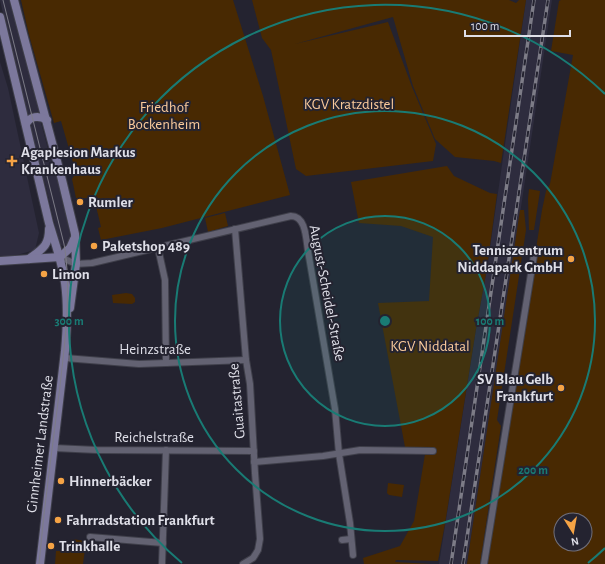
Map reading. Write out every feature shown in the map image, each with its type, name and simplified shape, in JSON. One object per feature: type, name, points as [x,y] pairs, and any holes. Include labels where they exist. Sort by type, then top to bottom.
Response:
[{"type":"main road","name":"Ginnheimer Landstraße","points":[[14,0],[47,120],[75,234],[76,264],[67,326],[65,358],[40,564]]},
{"type":"main road","name":"Ginnheimer Landstraße","points":[[0,17],[49,223],[60,257],[66,292],[67,326]]},
{"type":"main road","points":[[26,124],[29,119],[36,117],[41,117],[47,120]]},
{"type":"main road","points":[[29,260],[47,243],[49,236],[49,223]]},
{"type":"main road","points":[[0,261],[60,257],[73,245],[75,234]]},
{"type":"street","name":"August-Scheidel-Straße","points":[[60,257],[76,264],[98,262],[235,228],[295,216],[300,219],[303,226],[335,409],[339,454]]},
{"type":"street","name":"Guaitastraße","points":[[235,228],[246,360],[250,384],[260,545],[253,558],[242,564]]},
{"type":"street","points":[[158,248],[165,280],[166,363]]},
{"type":"street","points":[[484,564],[535,249]]},
{"type":"street","name":"Heinzstraße","points":[[65,358],[139,364],[246,360]]},
{"type":"street","name":"Reichelstraße","points":[[54,448],[97,450],[254,451]]},
{"type":"street","points":[[162,564],[166,450]]},
{"type":"street","points":[[254,462],[307,458],[360,450],[433,451]]},
{"type":"street","points":[[339,454],[353,555]]},
{"type":"street","points":[[90,537],[163,543]]},
{"type":"street","points":[[342,540],[351,539]]},
{"type":"shaded area","points":[[0,0],[9,0],[42,115],[36,113],[26,116]]},
{"type":"shaded area","points":[[526,0],[552,0],[467,564],[439,564],[487,268]]},
{"type":"shaded area","name":"Agaplesion Markus Krankenhaus","points":[[0,62],[8,88],[39,233],[35,250],[13,256],[0,256]]},
{"type":"shaded area","points":[[37,120],[41,123],[58,181],[71,239],[64,246],[60,245],[45,183],[39,170],[29,125]]},
{"type":"green space","name":"Friedhof Bockenheim","points":[[21,0],[233,0],[263,96],[290,195],[162,228],[101,240],[98,228],[101,227],[94,198],[76,198],[72,179],[76,173],[61,121],[54,123],[29,35]]},
{"type":"green space","name":"KGV Kratzdistel","points":[[252,0],[509,0],[516,3],[519,0],[526,0],[501,163],[455,157],[435,139],[413,86],[393,17],[295,44],[388,22],[412,87],[436,144],[433,161],[306,176],[296,169],[271,50],[262,38]]},
{"type":"green space","points":[[605,0],[605,564],[486,564],[542,210],[546,191],[550,184],[573,55],[551,51],[559,1]]},
{"type":"green space","name":"KGV Niddatal","points":[[447,166],[454,176],[490,193],[497,194],[487,268],[438,561],[396,560],[395,562],[431,564],[364,564],[363,558],[400,546],[414,521],[426,448],[405,447],[378,303],[429,301],[433,237],[401,226],[359,223],[351,182]]},
{"type":"green space","points":[[529,189],[540,191],[534,230],[529,230]]},
{"type":"green space","points":[[520,210],[524,210],[526,230],[497,420],[501,426],[480,564],[467,564]]},
{"type":"green space","points":[[225,213],[228,226],[208,232],[205,218]]},
{"type":"green space","points":[[126,293],[132,294],[135,298],[135,302],[132,304],[113,303],[112,295]]},
{"type":"green space","points":[[388,483],[404,485],[402,497],[389,495],[387,493]]},
{"type":"green space","points":[[72,539],[86,541],[83,564],[55,564],[56,551],[63,551],[63,543],[69,543]]},
{"type":"tram line","points":[[3,0],[64,244],[66,262],[68,297],[66,333],[39,564]]},
{"type":"railway","points":[[451,564],[534,0]]},
{"type":"railway","points":[[463,564],[548,0]]},
{"type":"place","name":"Agaplesion Markus Krankenhaus","points":[[12,161]]},
{"type":"place","name":"Rumler","points":[[80,202]]},
{"type":"place","name":"Paketshop 489","points":[[94,246]]},
{"type":"place","name":"Tenniszentrum Niddapark GmbH","points":[[571,259]]},
{"type":"place","name":"Limon","points":[[44,274]]},
{"type":"place","name":"SV Blau Gelb Frankfurt","points":[[561,388]]},
{"type":"place","name":"Hinnerbäcker","points":[[61,481]]},
{"type":"place","name":"Fahrradstation Frankfurt","points":[[58,520]]},
{"type":"place","name":"Trinkhalle","points":[[51,546]]}]
